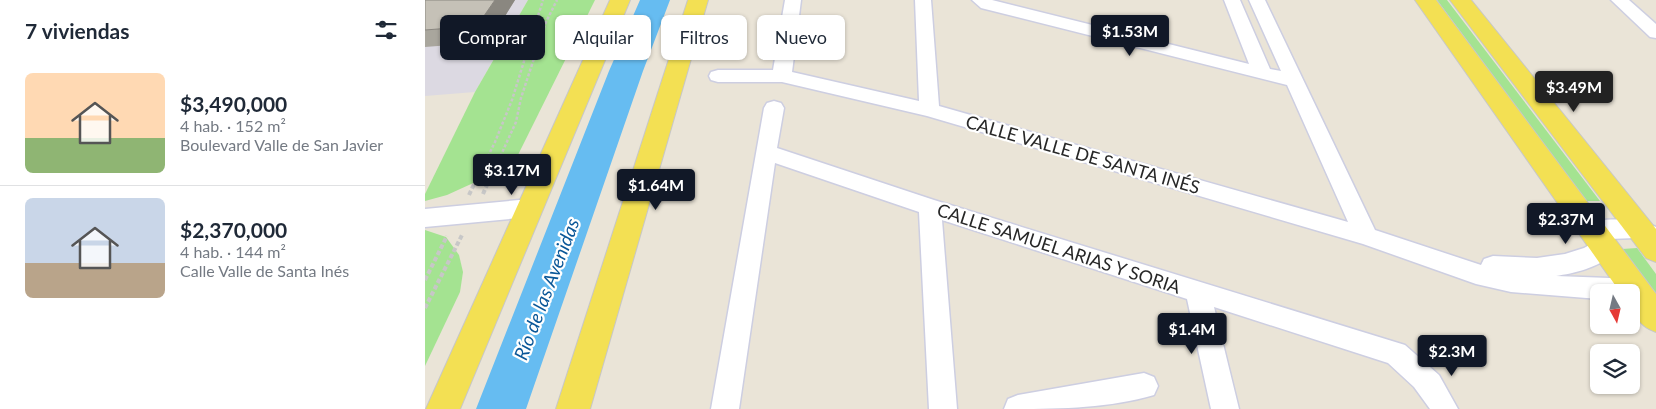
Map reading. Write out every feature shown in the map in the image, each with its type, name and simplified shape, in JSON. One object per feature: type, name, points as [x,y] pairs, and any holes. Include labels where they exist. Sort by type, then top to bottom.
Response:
[{"type":"main road","points":[[443,409],[620,0]]},
{"type":"main road","points":[[573,409],[698,0]]},
{"type":"main road","points":[[1425,0],[1632,284]]},
{"type":"main road","points":[[1460,0],[1647,233],[1656,250]]},
{"type":"main road","points":[[1640,296],[1656,318]]},
{"type":"street","points":[[782,76],[793,0]]},
{"type":"street","points":[[923,0],[929,110]]},
{"type":"street","points":[[980,0],[987,4],[1294,81]]},
{"type":"street","points":[[1232,0],[1262,73]]},
{"type":"street","points":[[1257,0],[1366,236]]},
{"type":"street","points":[[1619,0],[1656,34]]},
{"type":"street","name":"CALLE VALLE DE SANTA INÉS","points":[[718,76],[782,76],[929,110],[1366,236],[1442,260],[1476,274],[1511,282],[1590,288]]},
{"type":"street","points":[[725,409],[765,152],[774,108]]},
{"type":"street","name":"CALLE SAMUEL ARIAS Y SORIA","points":[[765,152],[930,207],[1397,354],[1419,371],[1436,390],[1444,409]]},
{"type":"street","points":[[930,207],[943,409]]},
{"type":"street","points":[[425,218],[530,208]]},
{"type":"street","name":"CALLE VALLE DE SANTA INÉS","points":[[1442,260],[1505,267],[1557,267],[1576,263],[1592,256],[1598,238],[1647,233]]},
{"type":"street","points":[[1198,292],[1225,409]]},
{"type":"street","points":[[1018,409],[1144,386]]},
{"type":"path","points":[[425,308],[509,109],[543,0]]},
{"type":"path","points":[[425,280],[466,214],[516,122],[546,22],[557,0]]},
{"type":"shaded area","points":[[425,0],[528,0],[519,15],[440,15],[440,60],[493,60],[475,92],[425,96]]},
{"type":"green space","points":[[528,0],[595,0],[588,15],[555,15],[555,60],[565,60],[513,165],[447,195],[425,201],[425,194],[475,92],[493,60],[545,60],[545,15],[519,15]]},
{"type":"green space","points":[[1437,0],[1447,0],[1600,201],[1586,201]]},
{"type":"green space","points":[[425,230],[446,237],[459,255],[463,272],[460,292],[425,366]]},
{"type":"green space","points":[[1637,248],[1656,274],[1656,295],[1622,249]]},
{"type":"building","points":[[425,0],[495,0],[485,15],[440,15],[440,29],[425,30]]},
{"type":"waterway","name":"Río de las Avenidas","points":[[501,409],[626,71],[655,0]]}]
